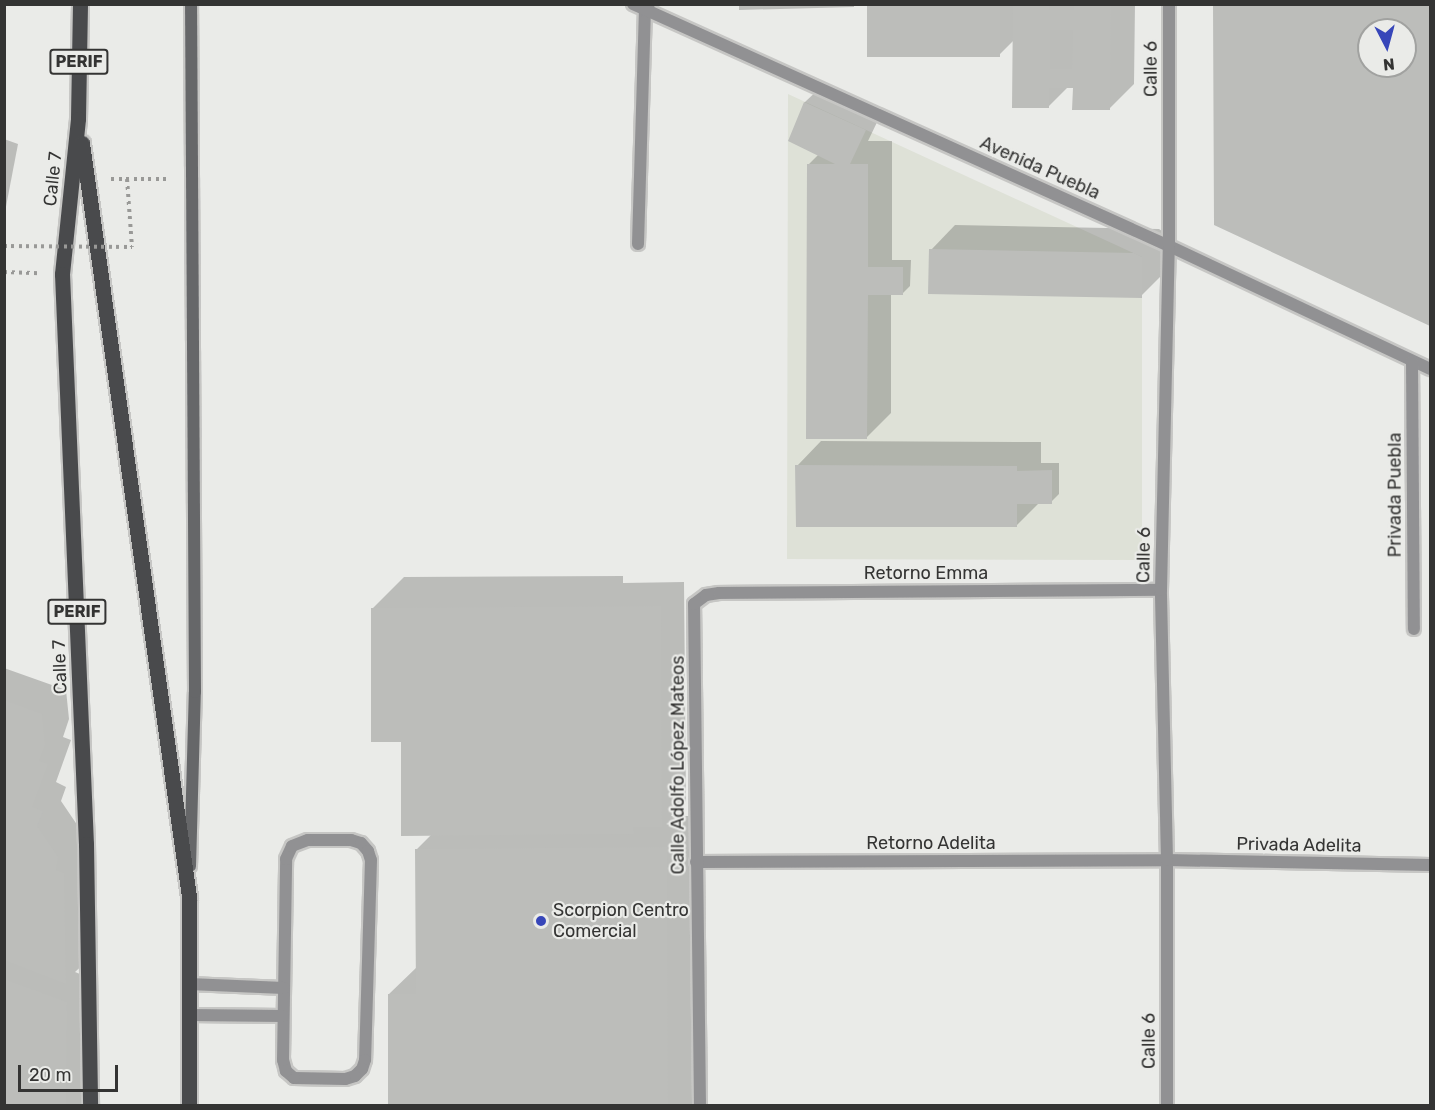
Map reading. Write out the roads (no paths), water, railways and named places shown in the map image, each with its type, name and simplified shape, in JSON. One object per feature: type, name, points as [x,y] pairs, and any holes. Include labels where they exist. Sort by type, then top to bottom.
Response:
[{"type":"main road","name":"Calle 7","points":[[80,4],[78,120],[63,274],[87,844],[90,1106]]},
{"type":"main road","name":"Calle 7","points":[[189,1106],[189,897],[195,692],[191,4]]},
{"type":"main road","name":"Calle 7","points":[[78,120],[189,897]]},
{"type":"street","name":"Avenida Puebla","points":[[633,4],[647,8],[1169,246],[1431,369]]},
{"type":"street","name":"Calle 6","points":[[1167,1106],[1167,860],[1161,590],[1169,246],[1169,4]]},
{"type":"street","points":[[638,244],[647,8]]},
{"type":"street","name":"Privada Puebla","points":[[1412,361],[1414,628]]},
{"type":"street","name":"Retorno Emma","points":[[694,604],[706,595],[719,593],[1161,590]]},
{"type":"street","name":"Calle Adolfo López Mateos","points":[[694,604],[700,1106]]},
{"type":"street","points":[[308,840],[351,840],[361,843],[368,851],[371,861],[362,1069],[355,1076],[345,1079],[304,1080],[294,1078],[286,1071],[283,1060],[284,1016],[286,859],[292,846],[308,840]]},
{"type":"street","name":"Retorno Adelita","points":[[696,862],[1167,860]]},
{"type":"street","name":"Privada Adelita","points":[[1167,860],[1431,865]]},
{"type":"street","points":[[189,984],[284,988]]},
{"type":"street","points":[[189,1015],[284,1016]]},
{"type":"place","name":"Scorpion Centro Comercial","points":[[541,921]]}]
